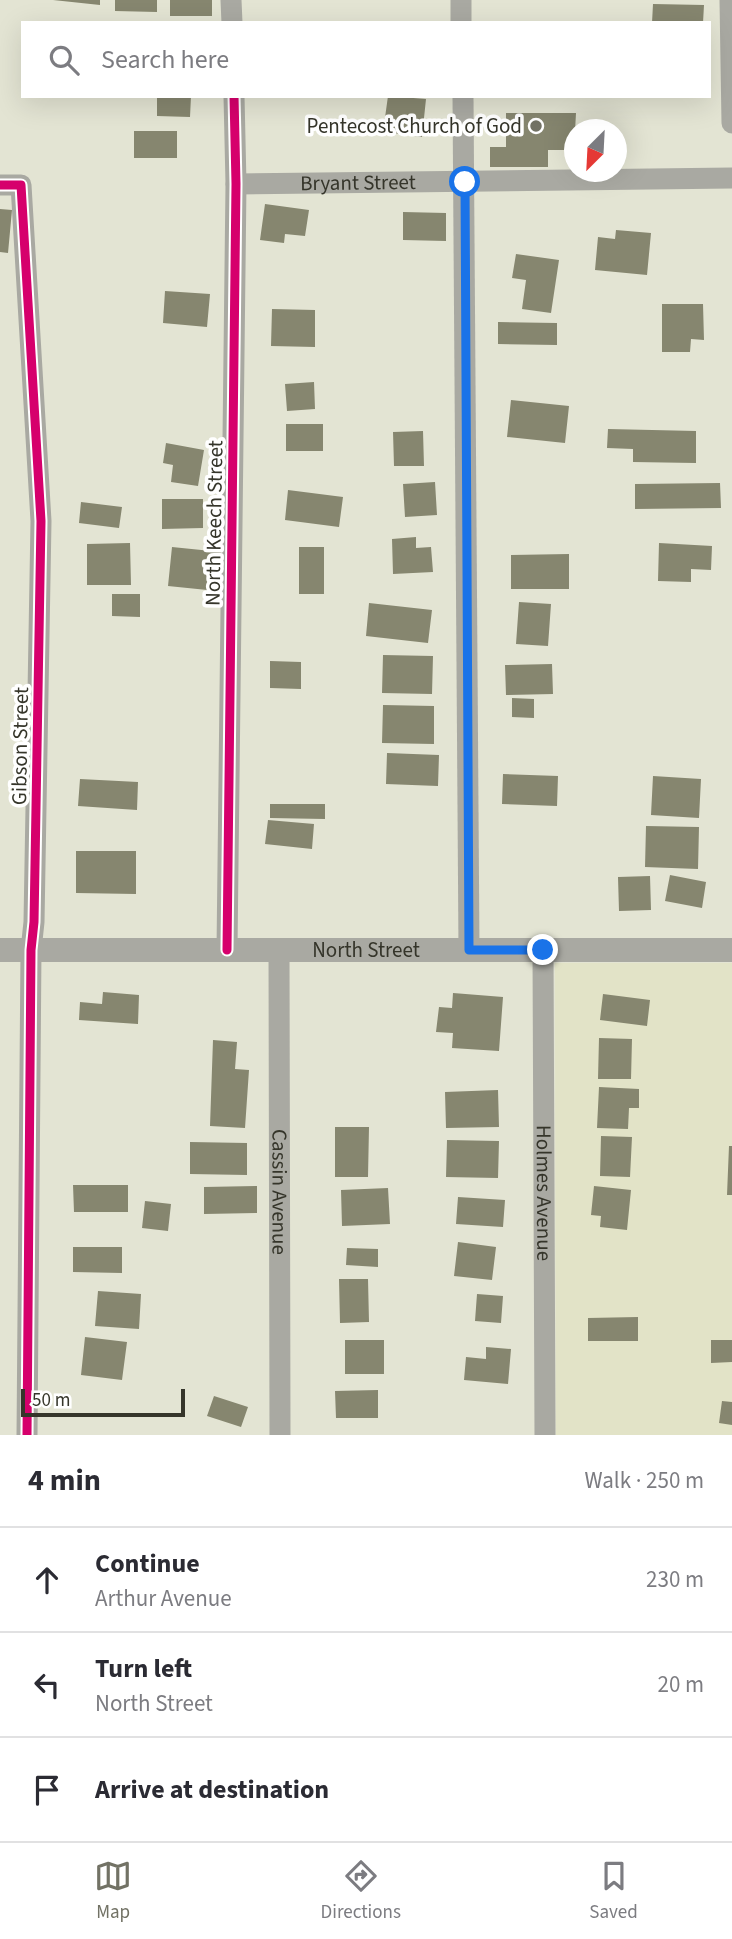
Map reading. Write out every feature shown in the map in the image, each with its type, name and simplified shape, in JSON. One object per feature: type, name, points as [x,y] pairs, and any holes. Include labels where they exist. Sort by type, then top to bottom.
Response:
[{"type":"street","points":[[231,0],[232,21]]},
{"type":"street","points":[[461,0],[461,21]]},
{"type":"street","points":[[730,0],[732,123]]},
{"type":"street","name":"North Keech Street","points":[[227,950],[236,184],[234,98]]},
{"type":"street","points":[[463,98],[469,950]]},
{"type":"street","name":"Bryant Street","points":[[236,184],[732,178]]},
{"type":"street","name":"Gibson Street","points":[[10,185],[41,521],[32,950],[27,1435]]},
{"type":"street","name":"Cassin Avenue","points":[[279,949],[280,1435]]},
{"type":"street","name":"North Street","points":[[0,950],[732,950]]},
{"type":"street","name":"Holmes Avenue","points":[[543,950],[545,1435]]},
{"type":"shaded area","points":[[555,963],[732,963],[732,1435],[556,1435]]},
{"type":"building","points":[[53,0],[100,0],[100,5]]},
{"type":"building","points":[[115,0],[157,0],[157,12],[115,11]]},
{"type":"building","points":[[170,0],[212,0],[212,16],[170,16]]},
{"type":"building","points":[[653,4],[704,5],[703,21],[652,21]]},
{"type":"building","points":[[157,98],[191,98],[190,117],[157,116]]},
{"type":"building","points":[[388,98],[426,99],[422,137],[383,132]]},
{"type":"building","points":[[506,113],[576,113],[576,119],[564,119],[564,150],[548,150],[548,167],[490,167],[490,147],[506,147]]},
{"type":"building","points":[[134,131],[177,131],[177,158],[134,158]]},
{"type":"building","points":[[265,204],[309,210],[305,236],[285,234],[284,243],[260,240]]},
{"type":"building","points":[[0,209],[12,210],[8,253],[0,252]]},
{"type":"building","points":[[403,212],[446,213],[446,241],[403,240]]},
{"type":"building","points":[[616,230],[651,233],[647,275],[595,270],[598,237],[615,239]]},
{"type":"building","points":[[516,254],[559,260],[551,313],[522,309],[526,280],[512,278]]},
{"type":"building","points":[[165,291],[210,294],[207,327],[163,323]]},
{"type":"building","points":[[662,304],[703,304],[704,340],[691,339],[690,352],[662,352]]},
{"type":"building","points":[[272,309],[315,310],[315,347],[271,346]]},
{"type":"building","points":[[498,322],[557,323],[557,345],[498,344]]},
{"type":"building","points":[[314,382],[315,409],[287,411],[285,384]]},
{"type":"building","points":[[511,400],[569,406],[565,443],[507,437]]},
{"type":"building","points":[[286,424],[323,424],[323,451],[286,451]]},
{"type":"building","points":[[608,429],[696,431],[696,463],[633,462],[633,449],[607,448]]},
{"type":"building","points":[[423,431],[424,466],[394,466],[393,432]]},
{"type":"building","points":[[166,443],[204,450],[198,486],[171,482],[173,465],[163,463]]},
{"type":"building","points":[[435,482],[437,515],[405,517],[403,484]]},
{"type":"building","points":[[720,483],[721,508],[635,509],[635,484]]},
{"type":"building","points":[[288,490],[343,497],[339,527],[285,520]]},
{"type":"building","points":[[162,499],[203,499],[203,528],[162,529]]},
{"type":"building","points":[[81,502],[122,507],[119,528],[79,523]]},
{"type":"building","points":[[416,537],[416,548],[431,547],[433,572],[393,574],[392,539]]},
{"type":"building","points":[[130,543],[131,585],[87,585],[87,544]]},
{"type":"building","points":[[659,543],[712,546],[711,570],[691,569],[691,582],[658,581]]},
{"type":"building","points":[[172,547],[221,552],[217,591],[168,586]]},
{"type":"building","points":[[299,547],[324,547],[324,594],[299,594]]},
{"type":"building","points":[[569,554],[569,589],[511,589],[511,555]]},
{"type":"building","points":[[112,594],[140,594],[140,617],[112,616]]},
{"type":"building","points":[[519,602],[551,604],[548,646],[516,644]]},
{"type":"building","points":[[369,603],[432,610],[428,643],[366,636]]},
{"type":"building","points":[[383,655],[433,656],[432,694],[382,693]]},
{"type":"building","points":[[270,661],[301,662],[301,689],[270,688]]},
{"type":"building","points":[[552,664],[553,694],[506,695],[505,665]]},
{"type":"building","points":[[512,698],[534,699],[534,718],[512,717]]},
{"type":"building","points":[[383,705],[434,706],[434,744],[382,743]]},
{"type":"building","points":[[387,753],[439,755],[438,786],[386,784]]},
{"type":"building","points":[[503,774],[558,776],[557,806],[502,804]]},
{"type":"building","points":[[653,776],[701,779],[699,818],[651,815]]},
{"type":"building","points":[[80,779],[138,782],[137,810],[78,806]]},
{"type":"building","points":[[270,804],[325,804],[325,819],[270,818]]},
{"type":"building","points":[[268,820],[314,824],[312,849],[265,844]]},
{"type":"building","points":[[646,826],[699,827],[698,869],[645,867]]},
{"type":"building","points":[[76,851],[136,851],[136,894],[76,893]]},
{"type":"building","points":[[670,875],[706,882],[702,908],[665,901]]},
{"type":"building","points":[[650,876],[651,910],[619,911],[618,877]]},
{"type":"building","points":[[103,992],[139,995],[138,1024],[79,1020],[80,1002],[102,1004]]},
{"type":"building","points":[[453,993],[503,997],[499,1051],[452,1048],[453,1033],[436,1032],[439,1007],[452,1008]]},
{"type":"building","points":[[603,994],[650,1000],[647,1026],[600,1020]]},
{"type":"building","points":[[599,1038],[632,1039],[631,1079],[598,1079]]},
{"type":"building","points":[[213,1040],[237,1042],[235,1069],[249,1070],[245,1128],[210,1126]]},
{"type":"building","points":[[599,1087],[639,1089],[639,1108],[629,1108],[628,1129],[597,1128]]},
{"type":"building","points":[[498,1090],[499,1127],[446,1128],[445,1092]]},
{"type":"building","points":[[335,1127],[369,1127],[368,1177],[335,1177]]},
{"type":"building","points":[[601,1136],[632,1137],[630,1177],[600,1176]]},
{"type":"building","points":[[447,1140],[499,1141],[498,1178],[446,1177]]},
{"type":"building","points":[[190,1142],[247,1143],[247,1175],[190,1174]]},
{"type":"building","points":[[729,1146],[732,1146],[732,1195],[727,1195]]},
{"type":"building","points":[[73,1185],[128,1185],[128,1212],[74,1212]]},
{"type":"building","points":[[257,1186],[257,1213],[204,1214],[204,1187]]},
{"type":"building","points":[[594,1186],[631,1190],[627,1230],[600,1227],[601,1216],[591,1215]]},
{"type":"building","points":[[388,1188],[390,1224],[342,1226],[341,1190]]},
{"type":"building","points":[[458,1197],[505,1200],[503,1227],[456,1224]]},
{"type":"building","points":[[145,1201],[171,1204],[168,1231],[142,1228]]},
{"type":"building","points":[[458,1242],[496,1247],[492,1280],[454,1276]]},
{"type":"building","points":[[73,1247],[122,1247],[122,1273],[73,1272]]},
{"type":"building","points":[[347,1248],[378,1249],[378,1267],[346,1265]]},
{"type":"building","points":[[339,1279],[368,1279],[369,1322],[340,1323]]},
{"type":"building","points":[[98,1291],[141,1294],[139,1329],[95,1326]]},
{"type":"building","points":[[477,1294],[503,1296],[501,1323],[475,1321]]},
{"type":"building","points":[[638,1317],[638,1341],[588,1341],[588,1318]]},
{"type":"building","points":[[85,1337],[127,1342],[122,1380],[81,1375]]},
{"type":"building","points":[[345,1340],[384,1340],[384,1374],[345,1374]]},
{"type":"building","points":[[711,1340],[732,1340],[732,1362],[711,1363]]},
{"type":"building","points":[[486,1347],[511,1349],[508,1384],[464,1380],[466,1357],[486,1359]]},
{"type":"building","points":[[378,1390],[378,1418],[336,1418],[335,1391]]},
{"type":"building","points":[[214,1396],[248,1407],[241,1427],[207,1416]]},
{"type":"building","points":[[722,1401],[732,1402],[732,1425],[719,1423]]},
{"type":"cycle path","points":[[227,950],[236,184],[234,98]]},
{"type":"cycle path","points":[[0,185],[21,185],[41,521],[34,922],[31,950],[27,1435]]},
{"type":"place","name":"Pentecost Church of God","points":[[536,126]]},
{"type":"route","points":[[465,182],[469,950],[543,950]]}]
